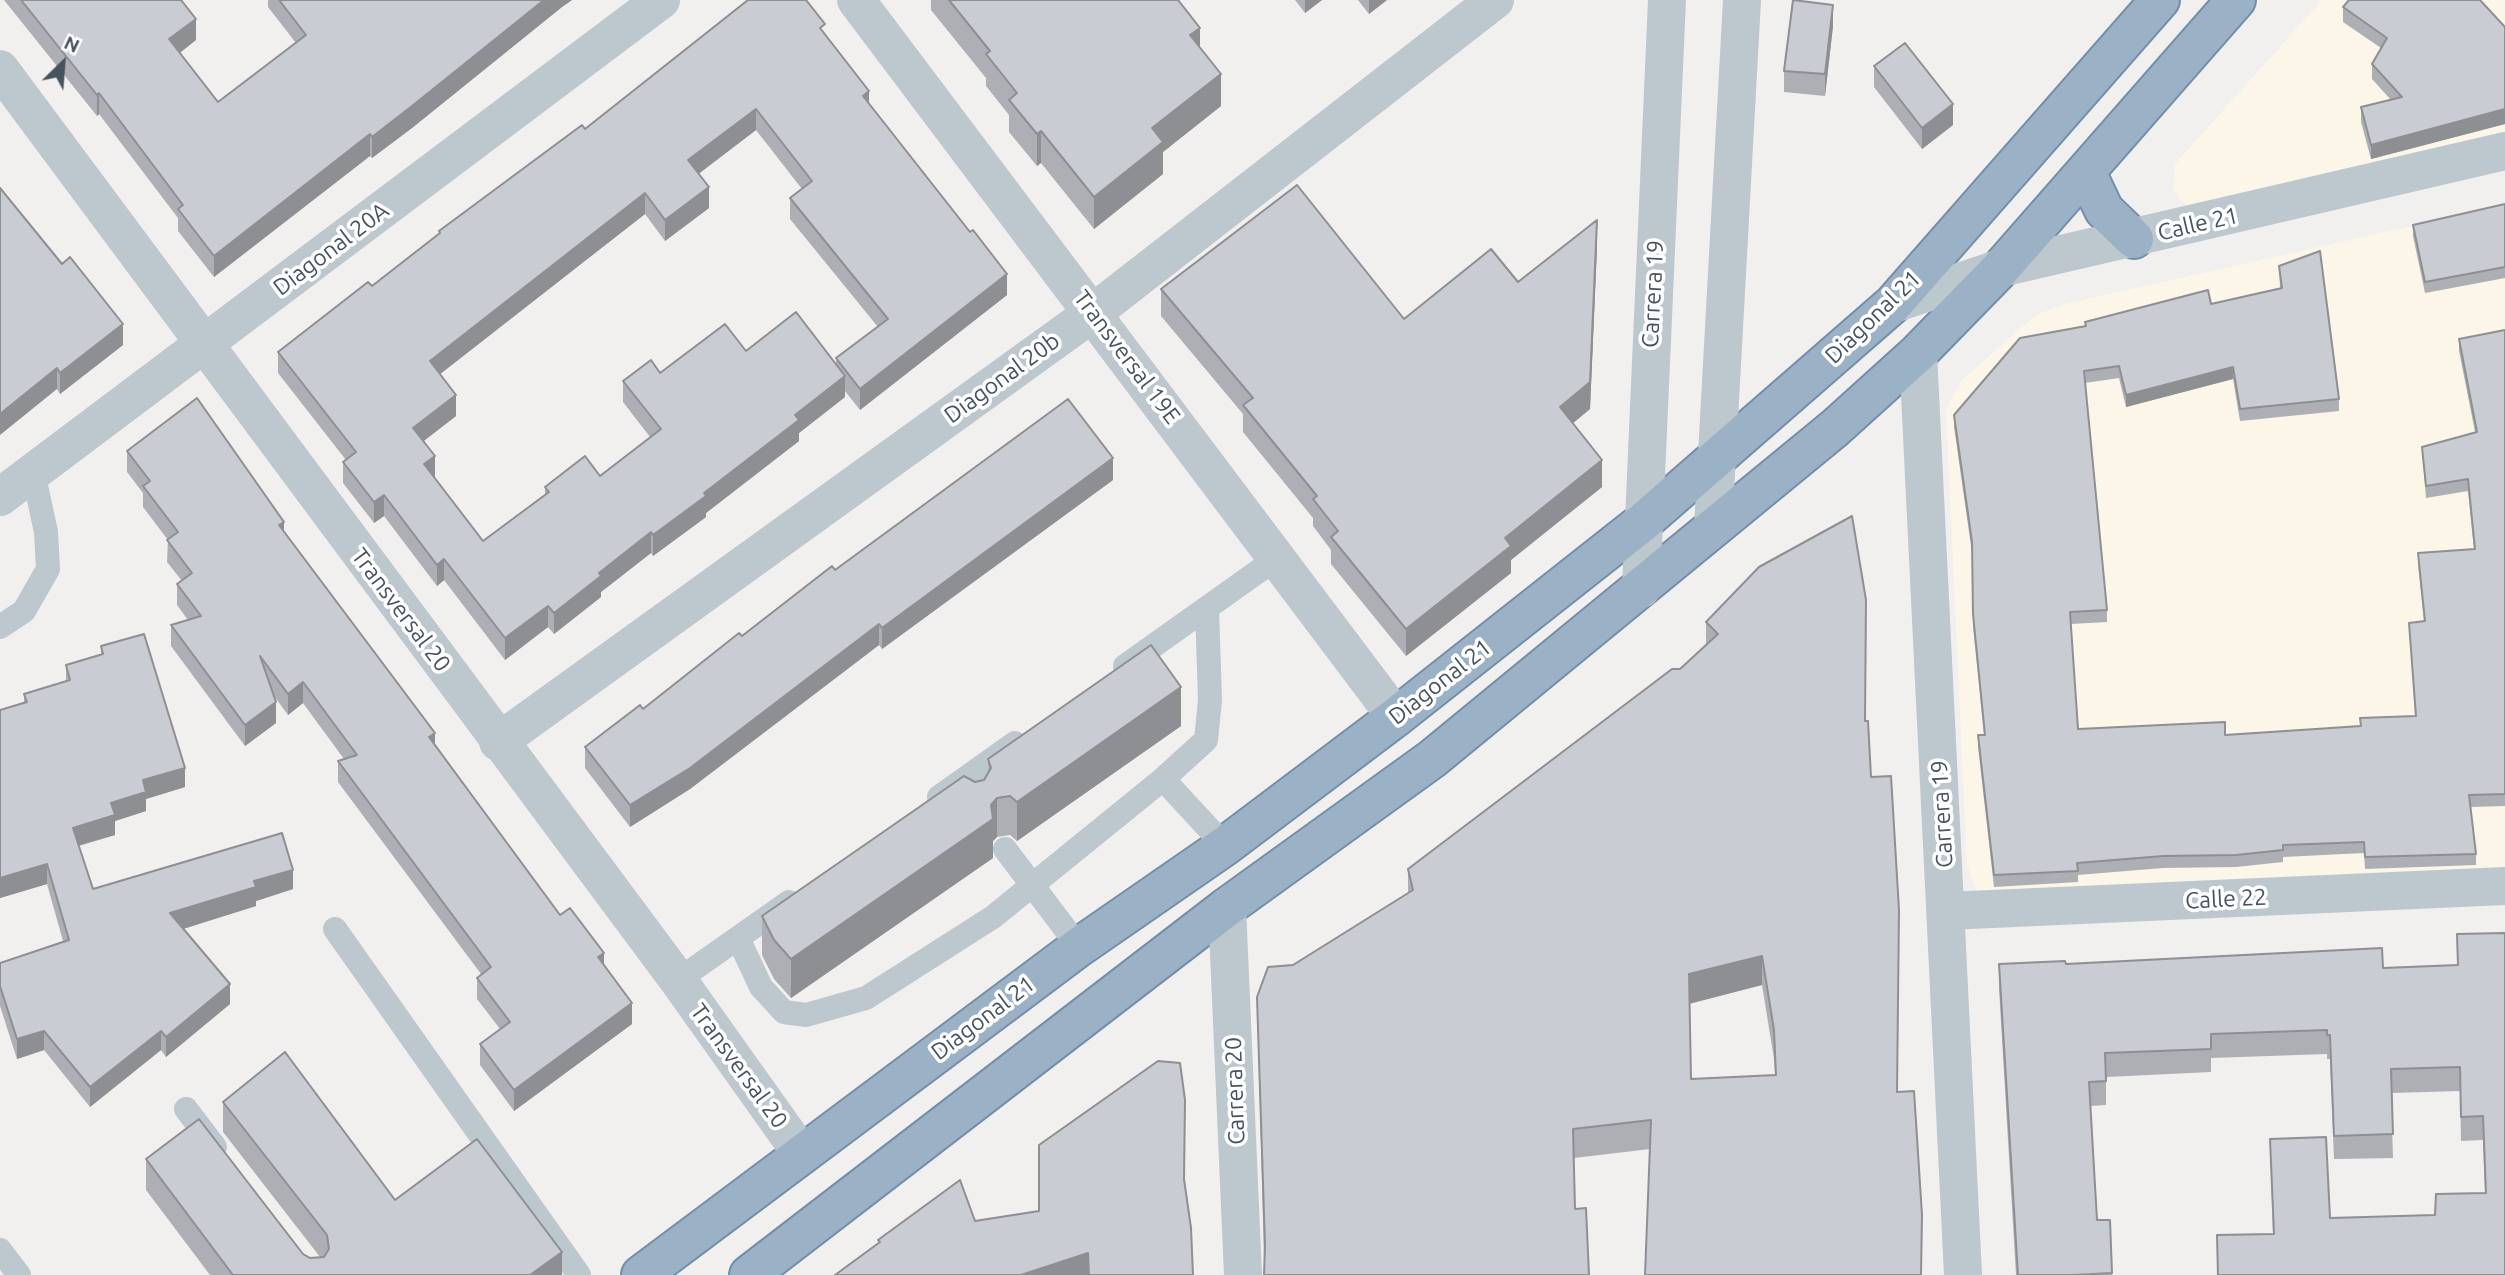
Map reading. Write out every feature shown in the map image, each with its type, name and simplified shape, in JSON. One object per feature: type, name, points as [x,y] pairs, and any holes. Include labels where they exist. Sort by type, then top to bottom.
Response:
[{"type":"highway","name":"Diagonal 21","points":[[641,1275],[1079,947],[1225,846],[1396,717],[1643,522],[1718,453],[1893,304],[2160,0]]},
{"type":"highway","points":[[749,1275],[1227,907],[1432,759],[1835,428],[1918,354],[2001,268],[2236,0]]},
{"type":"highway","points":[[2086,172],[2104,210],[2134,239]]},
{"type":"street","name":"Diagonal 20A","points":[[0,497],[661,0]]},
{"type":"street","name":"Transversal 19E","points":[[856,0],[1094,312],[1396,717]]},
{"type":"street","name":"Diagonal 20b","points":[[498,742],[1094,312],[1495,0]]},
{"type":"street","name":"Carrera 19","points":[[1641,589],[1667,0]]},
{"type":"street","points":[[1713,528],[1742,0]]},
{"type":"street","name":"Transversal 20","points":[[0,69],[498,742],[678,980],[801,1153]]},
{"type":"street","name":"Calle 21","points":[[1893,304],[2001,268],[2505,151]]},
{"type":"street","name":"Carrera 19","points":[[1918,354],[1963,1275]]},
{"type":"street","name":"Calle 22","points":[[1947,911],[2505,886]]},
{"type":"street","name":"Carrera 20","points":[[1227,907],[1242,1275]]},
{"type":"lane","points":[[0,626],[24,611],[47,569],[46,532],[33,472]]},
{"type":"lane","points":[[1107,679],[1277,558]]},
{"type":"lane","points":[[738,938],[761,987],[784,1012],[806,1015],[866,998],[993,917],[1163,779],[1206,740],[1210,700],[1207,608]]},
{"type":"lane","points":[[917,812],[967,789],[1029,734]]},
{"type":"lane","points":[[1163,779],[1225,846]]},
{"type":"lane","points":[[1005,849],[1030,886],[1079,947]]},
{"type":"lane","points":[[678,980],[805,891]]},
{"type":"lane","points":[[335,929],[579,1275]]},
{"type":"lane","points":[[186,1109],[226,1161]]},
{"type":"lane","points":[[0,1250],[19,1275]]},
{"type":"shaded area","points":[[2322,0],[2505,0],[2505,139],[2194,214],[2173,191],[2175,164]]},
{"type":"shaded area","points":[[2505,205],[2505,889],[1979,897],[1967,865],[1946,409],[1961,381],[2036,315],[2065,304]]},
{"type":"building","points":[[21,0],[181,0],[196,19],[169,39],[218,102],[306,35],[279,0],[544,0],[412,106],[372,137],[370,134],[214,256],[178,209],[183,205],[99,93],[97,95]]},
{"type":"building","points":[[748,0],[806,0],[825,24],[820,28],[869,91],[863,96],[970,232],[973,230],[1007,274],[860,389],[836,358],[888,319],[790,198],[812,181],[756,109],[688,160],[709,187],[665,220],[645,193],[430,361],[456,395],[413,428],[435,456],[424,464],[483,541],[549,492],[545,487],[585,456],[600,476],[661,429],[623,381],[651,360],[660,373],[725,324],[746,351],[796,312],[845,376],[795,415],[799,420],[704,493],[706,496],[653,535],[651,532],[554,613],[548,606],[505,638],[444,559],[437,565],[384,495],[374,502],[343,462],[356,452],[278,352],[368,282],[372,286],[440,233],[439,231],[582,125],[585,129]]},
{"type":"building","points":[[949,0],[1178,0],[1200,28],[1190,35],[1221,74],[1152,128],[1163,142],[1094,197],[1041,131],[1037,134],[1009,100],[1017,93],[986,54],[990,51]]},
{"type":"building","points":[[1793,0],[1833,5],[1825,74],[1784,71]]},
{"type":"building","points":[[2349,0],[2480,0],[2505,27],[2505,109],[2371,145],[2361,107],[2402,97],[2372,64],[2387,38],[2343,7]]},
{"type":"building","points":[[1905,43],[1953,104],[1922,128],[1874,66]]},
{"type":"building","points":[[1297,185],[1404,319],[1491,249],[1518,282],[1597,220],[1590,382],[1560,407],[1602,460],[1505,538],[1511,546],[1406,629],[1331,537],[1338,531],[1313,499],[1317,496],[1243,405],[1253,398],[1161,289]]},
{"type":"building","points":[[0,188],[62,264],[70,257],[123,324],[60,373],[57,368],[0,414]]},
{"type":"building","points":[[2505,204],[2505,267],[2425,282],[2413,225]]},
{"type":"building","points":[[2320,251],[2339,399],[2240,409],[2233,367],[2126,395],[2119,366],[2084,371],[2107,610],[2070,612],[2078,729],[2225,722],[2225,735],[2361,726],[2360,718],[2416,716],[2409,623],[2425,621],[2418,553],[2475,549],[2468,479],[2426,486],[2422,447],[2477,432],[2459,339],[2505,330],[2505,794],[2469,795],[2476,854],[2365,857],[2364,842],[2283,845],[2283,850],[2236,855],[2163,856],[2077,863],[2078,871],[1994,875],[1978,735],[1985,735],[1973,614],[1972,542],[1954,415],[2020,338],[2086,326],[2085,322],[2208,290],[2211,304],[2282,288],[2279,266]]},
{"type":"building","points":[[197,398],[284,522],[279,525],[435,733],[429,737],[560,915],[570,908],[604,953],[598,957],[632,1003],[514,1090],[480,1044],[510,1022],[477,978],[491,967],[338,761],[357,755],[303,682],[288,694],[260,656],[276,702],[245,725],[171,625],[201,616],[177,584],[192,573],[167,540],[178,532],[143,486],[150,481],[127,451]]},
{"type":"building","points":[[1068,399],[1113,458],[882,628],[879,624],[690,768],[630,805],[585,747],[640,705],[643,709],[739,633],[742,636],[832,566],[835,570]]},
{"type":"building","points":[[1852,516],[1866,600],[1865,721],[1868,721],[1871,777],[1891,776],[1899,910],[1897,1092],[1914,1091],[1922,1215],[1921,1275],[1645,1275],[1651,1120],[1573,1129],[1575,1209],[1586,1208],[1589,1275],[1264,1275],[1257,997],[1268,967],[1293,965],[1413,890],[1408,869],[1672,669],[1680,669],[1718,634],[1706,622],[1759,567]],"holes":[[[1762,956],[1774,1030],[1776,1075],[1691,1079],[1689,974]]]},
{"type":"building","points":[[144,634],[185,768],[143,780],[146,792],[111,803],[115,815],[73,828],[93,889],[282,833],[293,870],[254,881],[256,887],[170,913],[230,984],[166,1037],[161,1031],[90,1087],[44,1031],[17,1039],[0,986],[0,963],[69,940],[47,864],[0,878],[0,710],[27,702],[24,694],[70,680],[66,665],[103,654],[101,646]]},
{"type":"building","points":[[1151,645],[1181,687],[1017,802],[1010,796],[997,798],[991,805],[993,819],[791,959],[774,940],[762,916],[964,776],[975,782],[984,780],[991,768],[988,759]]},
{"type":"building","points":[[2505,933],[2505,1275],[2218,1275],[2217,1235],[2274,1234],[2270,1139],[2326,1137],[2330,1218],[2435,1215],[2436,1194],[2486,1193],[2483,1116],[2461,1117],[2460,1067],[2391,1069],[2393,1134],[2334,1136],[2330,1035],[2327,1035],[2327,1030],[2211,1034],[2211,1049],[2105,1053],[2106,1081],[2089,1082],[2097,1220],[2110,1220],[2112,1273],[2018,1275],[1999,964],[2065,961],[2066,964],[2382,948],[2383,968],[2458,965],[2457,934]]},
{"type":"building","points":[[285,1052],[395,1200],[477,1139],[562,1252],[530,1275],[233,1275],[146,1159],[199,1119],[303,1254],[310,1258],[324,1257],[329,1249],[327,1235],[223,1102]]},
{"type":"building","points":[[1158,1061],[1180,1063],[1185,1100],[1184,1179],[1191,1228],[1193,1275],[1089,1275],[1088,1253],[1021,1275],[835,1275],[960,1180],[975,1221],[1039,1211],[1039,1145]]}]
